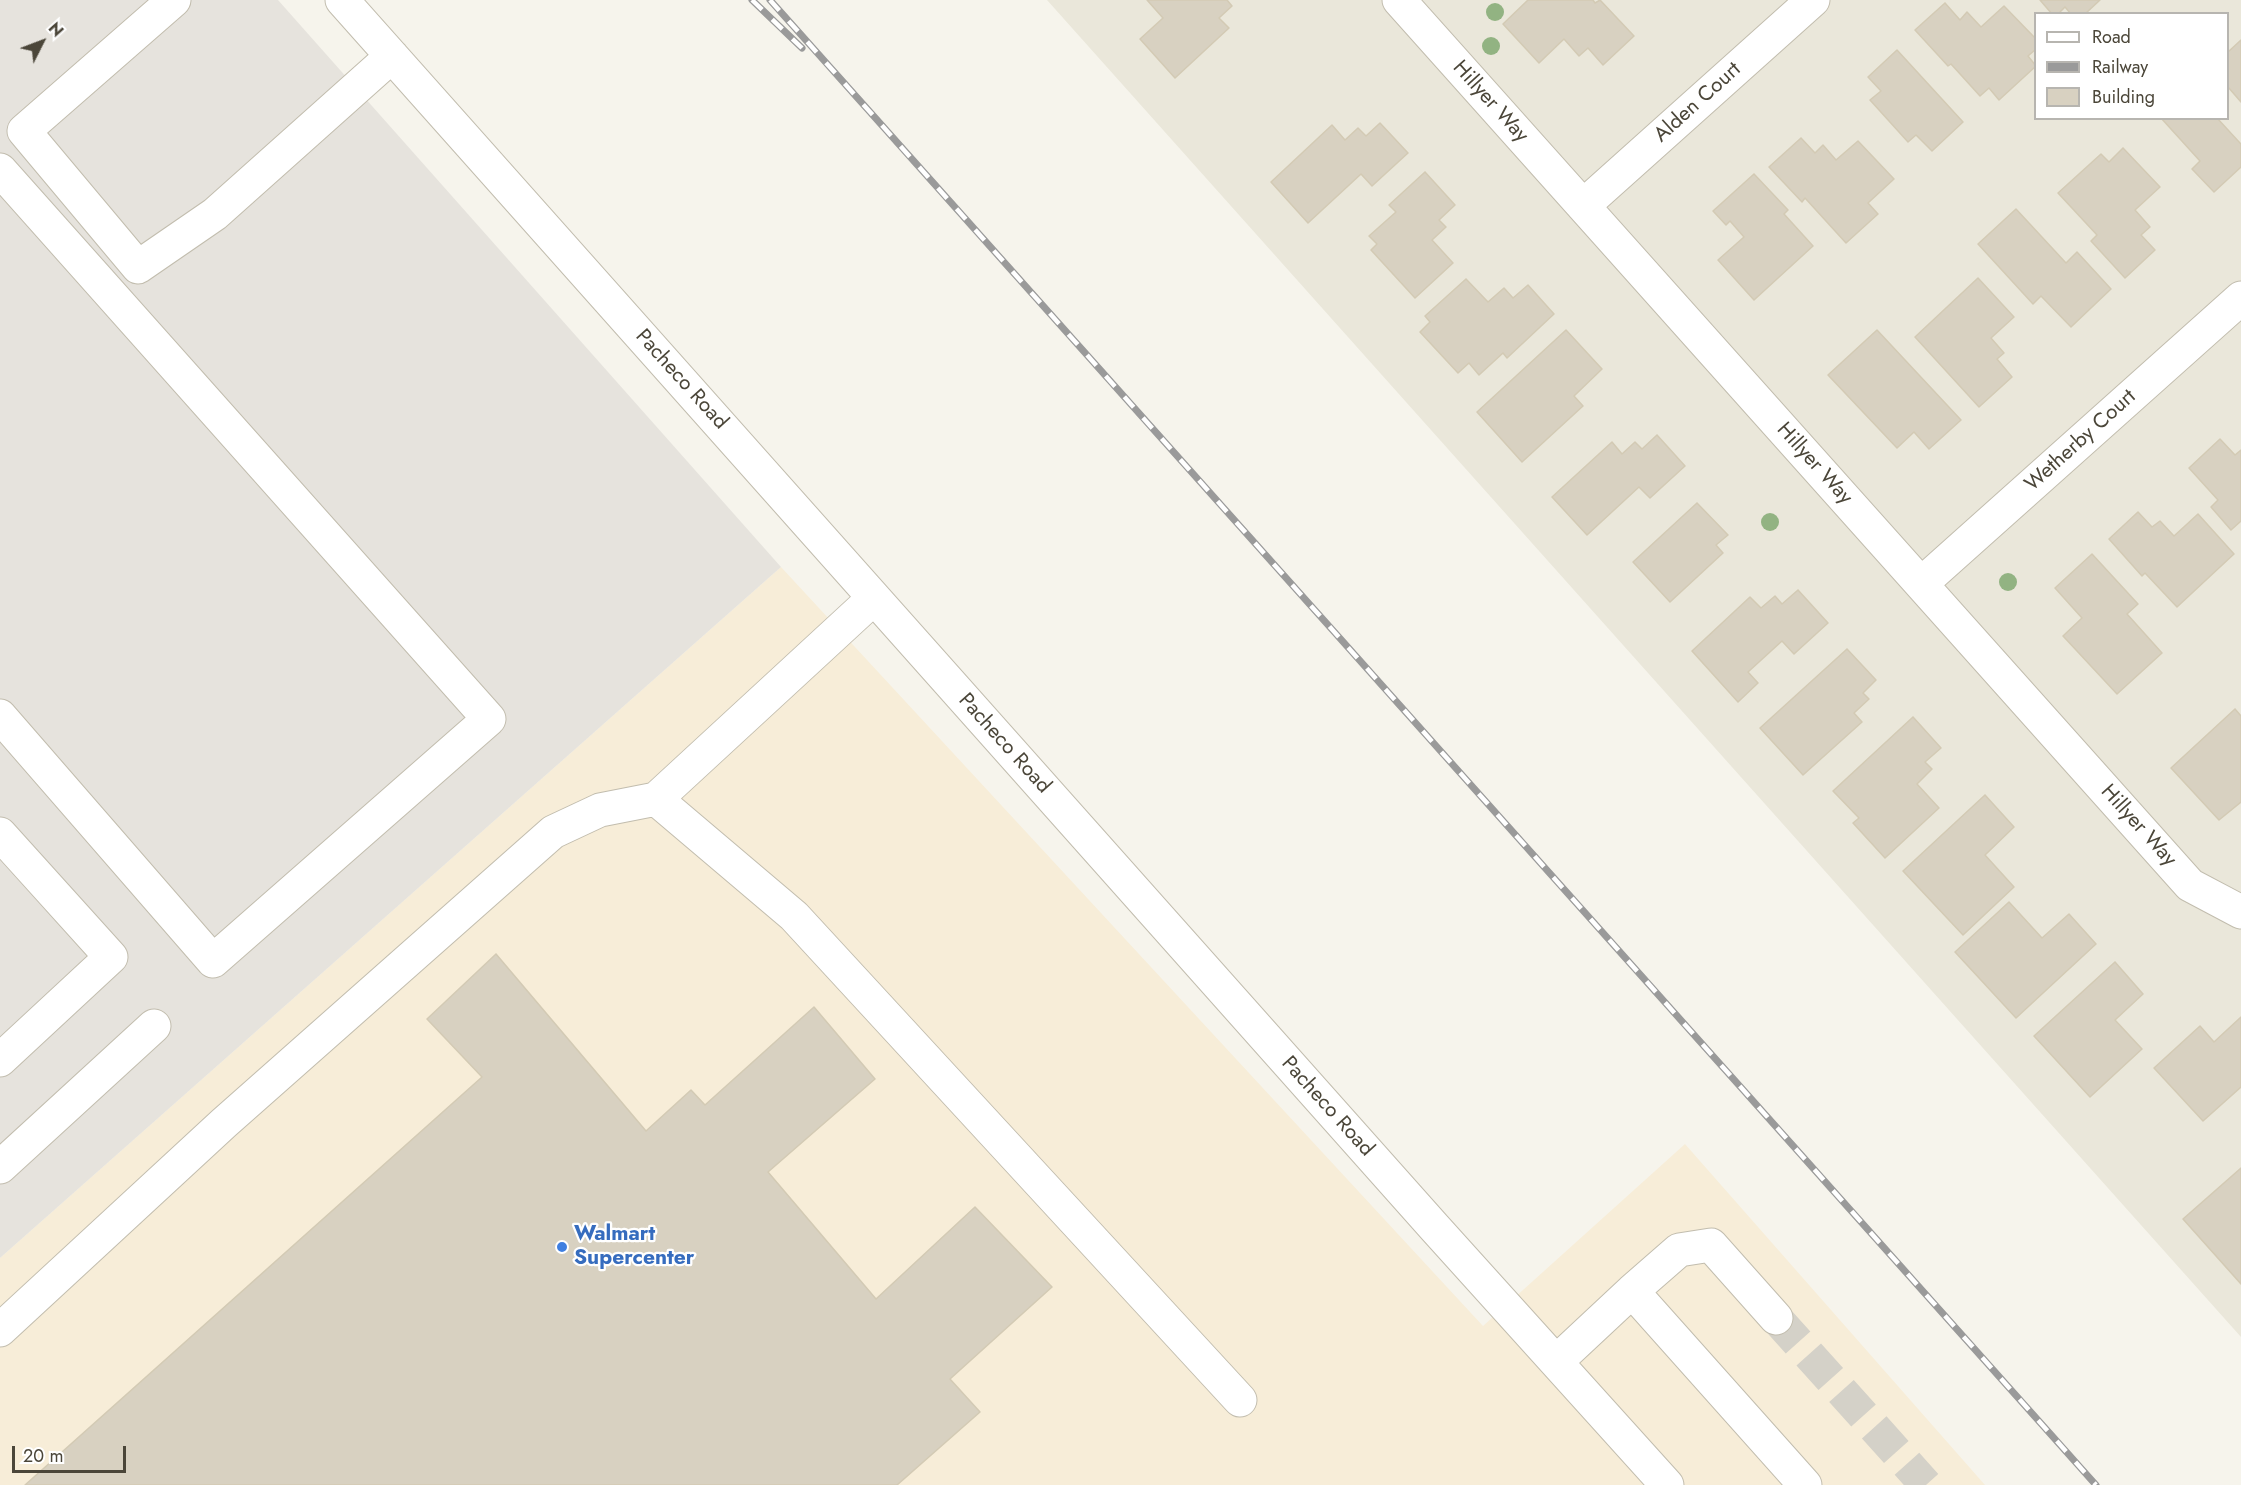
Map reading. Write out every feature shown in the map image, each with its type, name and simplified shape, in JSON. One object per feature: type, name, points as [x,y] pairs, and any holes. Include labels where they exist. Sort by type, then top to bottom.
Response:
[{"type":"street","points":[[174,0],[24,131],[138,267],[215,214],[392,56]]},
{"type":"street","name":"Pacheco Road","points":[[342,0],[1667,1485]]},
{"type":"street","name":"Hillyer Way","points":[[1399,0],[2190,885],[2241,912]]},
{"type":"street","name":"Alden Court","points":[[1583,206],[1813,0]]},
{"type":"street","points":[[0,170],[489,719],[213,962],[0,716]]},
{"type":"street","name":"Wetherby Court","points":[[1920,584],[2241,298]]},
{"type":"street","points":[[0,1330],[224,1123],[553,832],[600,810],[656,799],[874,598]]},
{"type":"street","points":[[656,799],[795,915],[1240,1400]]},
{"type":"street","points":[[0,834],[111,957],[0,1059]]},
{"type":"street","points":[[0,1167],[154,1026]]},
{"type":"street","points":[[1556,1362],[1679,1250],[1711,1245],[1776,1318]]},
{"type":"street","points":[[1632,1291],[1806,1485]]},
{"type":"shaded area","points":[[0,0],[278,0],[781,567],[0,1258]]},
{"type":"shaded area","points":[[1047,0],[2241,0],[2241,1337]]},
{"type":"shaded area","points":[[781,567],[1483,1326],[1685,1144],[1985,1485],[0,1485],[0,1258]]},
{"type":"building","points":[[1147,0],[1227,0],[1232,6],[1219,18],[1229,28],[1175,78],[1140,39],[1163,18]]},
{"type":"building","points":[[1528,0],[1593,0],[1595,3],[1600,0],[1634,36],[1603,65],[1588,48],[1579,56],[1564,39],[1539,63],[1503,24]]},
{"type":"building","points":[[2040,0],[2100,0],[2087,12],[2069,12],[2065,7],[2060,12],[2050,12]]},
{"type":"building","points":[[1945,3],[1960,20],[1967,12],[1981,27],[2004,6],[2034,37],[2034,51],[2028,56],[2034,64],[2034,68],[1999,100],[1989,88],[1980,96],[1915,30]]},
{"type":"building","points":[[2241,40],[2241,102],[2229,88],[2229,51]]},
{"type":"building","points":[[1897,50],[1963,122],[1932,151],[1916,135],[1908,142],[1870,100],[1881,91],[1868,77]]},
{"type":"building","points":[[2163,120],[2219,120],[2241,144],[2241,167],[2214,192],[2192,169],[2200,161]]},
{"type":"building","points":[[1380,123],[1408,153],[1372,186],[1361,174],[1308,223],[1271,182],[1332,125],[1345,140],[1358,128],[1366,136]]},
{"type":"building","points":[[1801,138],[1815,153],[1823,145],[1836,160],[1858,141],[1894,179],[1868,203],[1878,214],[1846,243],[1805,198],[1802,202],[1769,167]]},
{"type":"building","points":[[2123,148],[2160,187],[2135,210],[2150,227],[2141,235],[2155,250],[2125,278],[2091,241],[2097,235],[2058,193],[2101,154],[2109,162]]},
{"type":"building","points":[[1425,172],[1455,205],[1439,220],[1446,227],[1432,240],[1453,263],[1415,298],[1371,250],[1377,244],[1369,236],[1396,212],[1389,205]]},
{"type":"building","points":[[1754,174],[1788,210],[1784,214],[1813,246],[1754,300],[1718,260],[1744,237],[1730,221],[1726,225],[1713,211]]},
{"type":"building","points":[[2016,209],[2066,263],[2077,252],[2111,289],[2071,327],[2041,296],[2033,304],[1978,244]]},
{"type":"building","points":[[1978,278],[2014,317],[1991,338],[2004,353],[1997,359],[2012,377],[1979,407],[1915,337]]},
{"type":"building","points":[[1466,279],[1488,302],[1504,288],[1513,298],[1528,285],[1554,314],[1507,358],[1503,353],[1479,375],[1469,363],[1458,373],[1420,332],[1430,322],[1425,316]]},
{"type":"building","points":[[1566,330],[1602,369],[1574,396],[1583,406],[1522,462],[1477,412]]},
{"type":"building","points":[[1877,330],[1961,420],[1929,449],[1914,432],[1897,448],[1828,375]]},
{"type":"building","points":[[1657,435],[1685,466],[1650,498],[1639,487],[1587,535],[1552,497],[1612,442],[1622,454],[1635,442],[1642,449]]},
{"type":"building","points":[[2220,439],[2235,455],[2241,450],[2241,521],[2231,530],[2211,507],[2218,500],[2189,468]]},
{"type":"building","points":[[1697,503],[1728,535],[1716,545],[1723,553],[1670,602],[1633,562]]},
{"type":"building","points":[[2138,512],[2152,527],[2160,521],[2174,536],[2198,514],[2234,554],[2177,607],[2145,573],[2142,576],[2109,539]]},
{"type":"building","points":[[2092,554],[2138,604],[2127,614],[2162,653],[2117,694],[2063,636],[2082,618],[2055,588]]},
{"type":"building","points":[[1798,590],[1828,623],[1794,654],[1782,641],[1748,672],[1758,683],[1738,702],[1692,651],[1750,597],[1761,608],[1775,596],[1782,604]]},
{"type":"building","points":[[1847,649],[1876,680],[1863,693],[1869,699],[1854,713],[1862,722],[1803,775],[1760,728]]},
{"type":"building","points":[[2235,709],[2241,716],[2241,802],[2219,820],[2171,768]]},
{"type":"building","points":[[1913,717],[1941,748],[1925,762],[1932,769],[1917,784],[1939,808],[1885,858],[1853,823],[1859,818],[1833,791]]},
{"type":"building","points":[[1985,795],[2014,827],[1985,855],[2014,887],[1963,935],[1903,871]]},
{"type":"building","points":[[2009,902],[2042,938],[2069,914],[2096,944],[2016,1018],[1955,952]]},
{"type":"building","name":"Walmart Supercenter","points":[[496,954],[646,1131],[691,1090],[705,1105],[814,1007],[875,1079],[768,1172],[876,1299],[975,1207],[1052,1287],[950,1379],[980,1412],[897,1485],[25,1485],[482,1077],[427,1019]]},
{"type":"building","points":[[2115,962],[2143,994],[2115,1020],[2142,1049],[2090,1097],[2034,1036]]},
{"type":"building","points":[[2241,1017],[2241,1087],[2203,1121],[2154,1068],[2200,1026],[2214,1042]]},
{"type":"building","points":[[2241,1168],[2241,1284],[2183,1219]]},
{"type":"tunnel","points":[[1776,1318],[1926,1485]]},
{"type":"railway","points":[[752,0],[802,48]]},
{"type":"railway","points":[[770,0],[2096,1485]]},
{"type":"place","name":"Walmart Supercenter","points":[[562,1247]]}]
